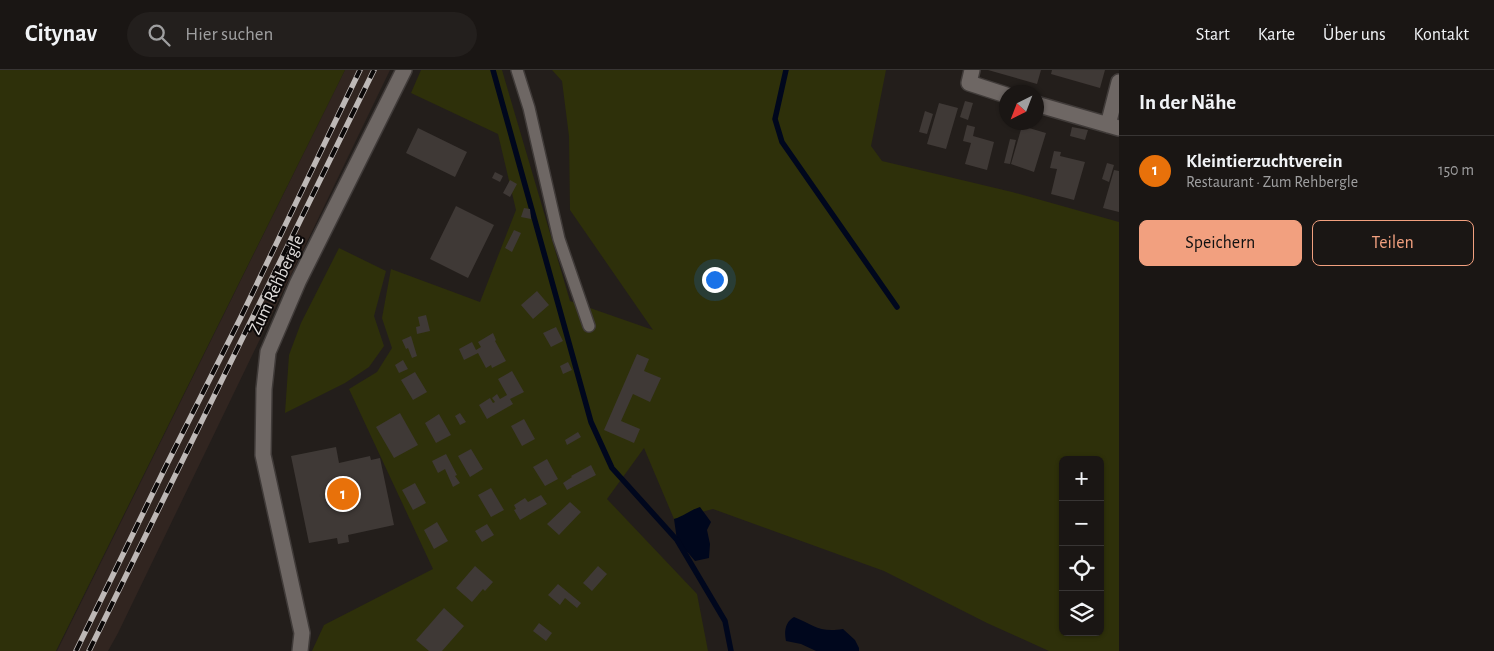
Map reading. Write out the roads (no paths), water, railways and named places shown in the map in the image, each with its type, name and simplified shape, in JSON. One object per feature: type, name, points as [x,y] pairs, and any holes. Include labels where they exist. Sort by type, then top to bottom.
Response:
[{"type":"street","name":"Zum Rehbergle","points":[[300,651],[302,633],[262,454],[264,389],[268,352],[298,282],[404,70]]},
{"type":"street","points":[[972,70],[969,83],[999,93]]},
{"type":"street","points":[[1044,106],[1113,126],[1119,82]]},
{"type":"lane","points":[[517,70],[529,108],[559,239],[589,326]]},
{"type":"water","points":[[700,507],[711,522],[707,530],[710,544],[709,558],[695,561],[677,540],[674,519]]},
{"type":"water","points":[[794,617],[822,629],[843,629],[855,640],[859,651],[816,651],[801,644],[786,641],[786,628]]},
{"type":"waterway","points":[[493,70],[591,422],[612,468],[677,540],[725,621],[731,651]]},
{"type":"waterway","points":[[786,70],[775,119],[782,142],[897,307]]},
{"type":"railway","points":[[76,651],[240,319],[360,70]]},
{"type":"railway","points":[[89,651],[374,70]]},
{"type":"place","name":"Kleintierzuchtverein","points":[[343,494]]}]
